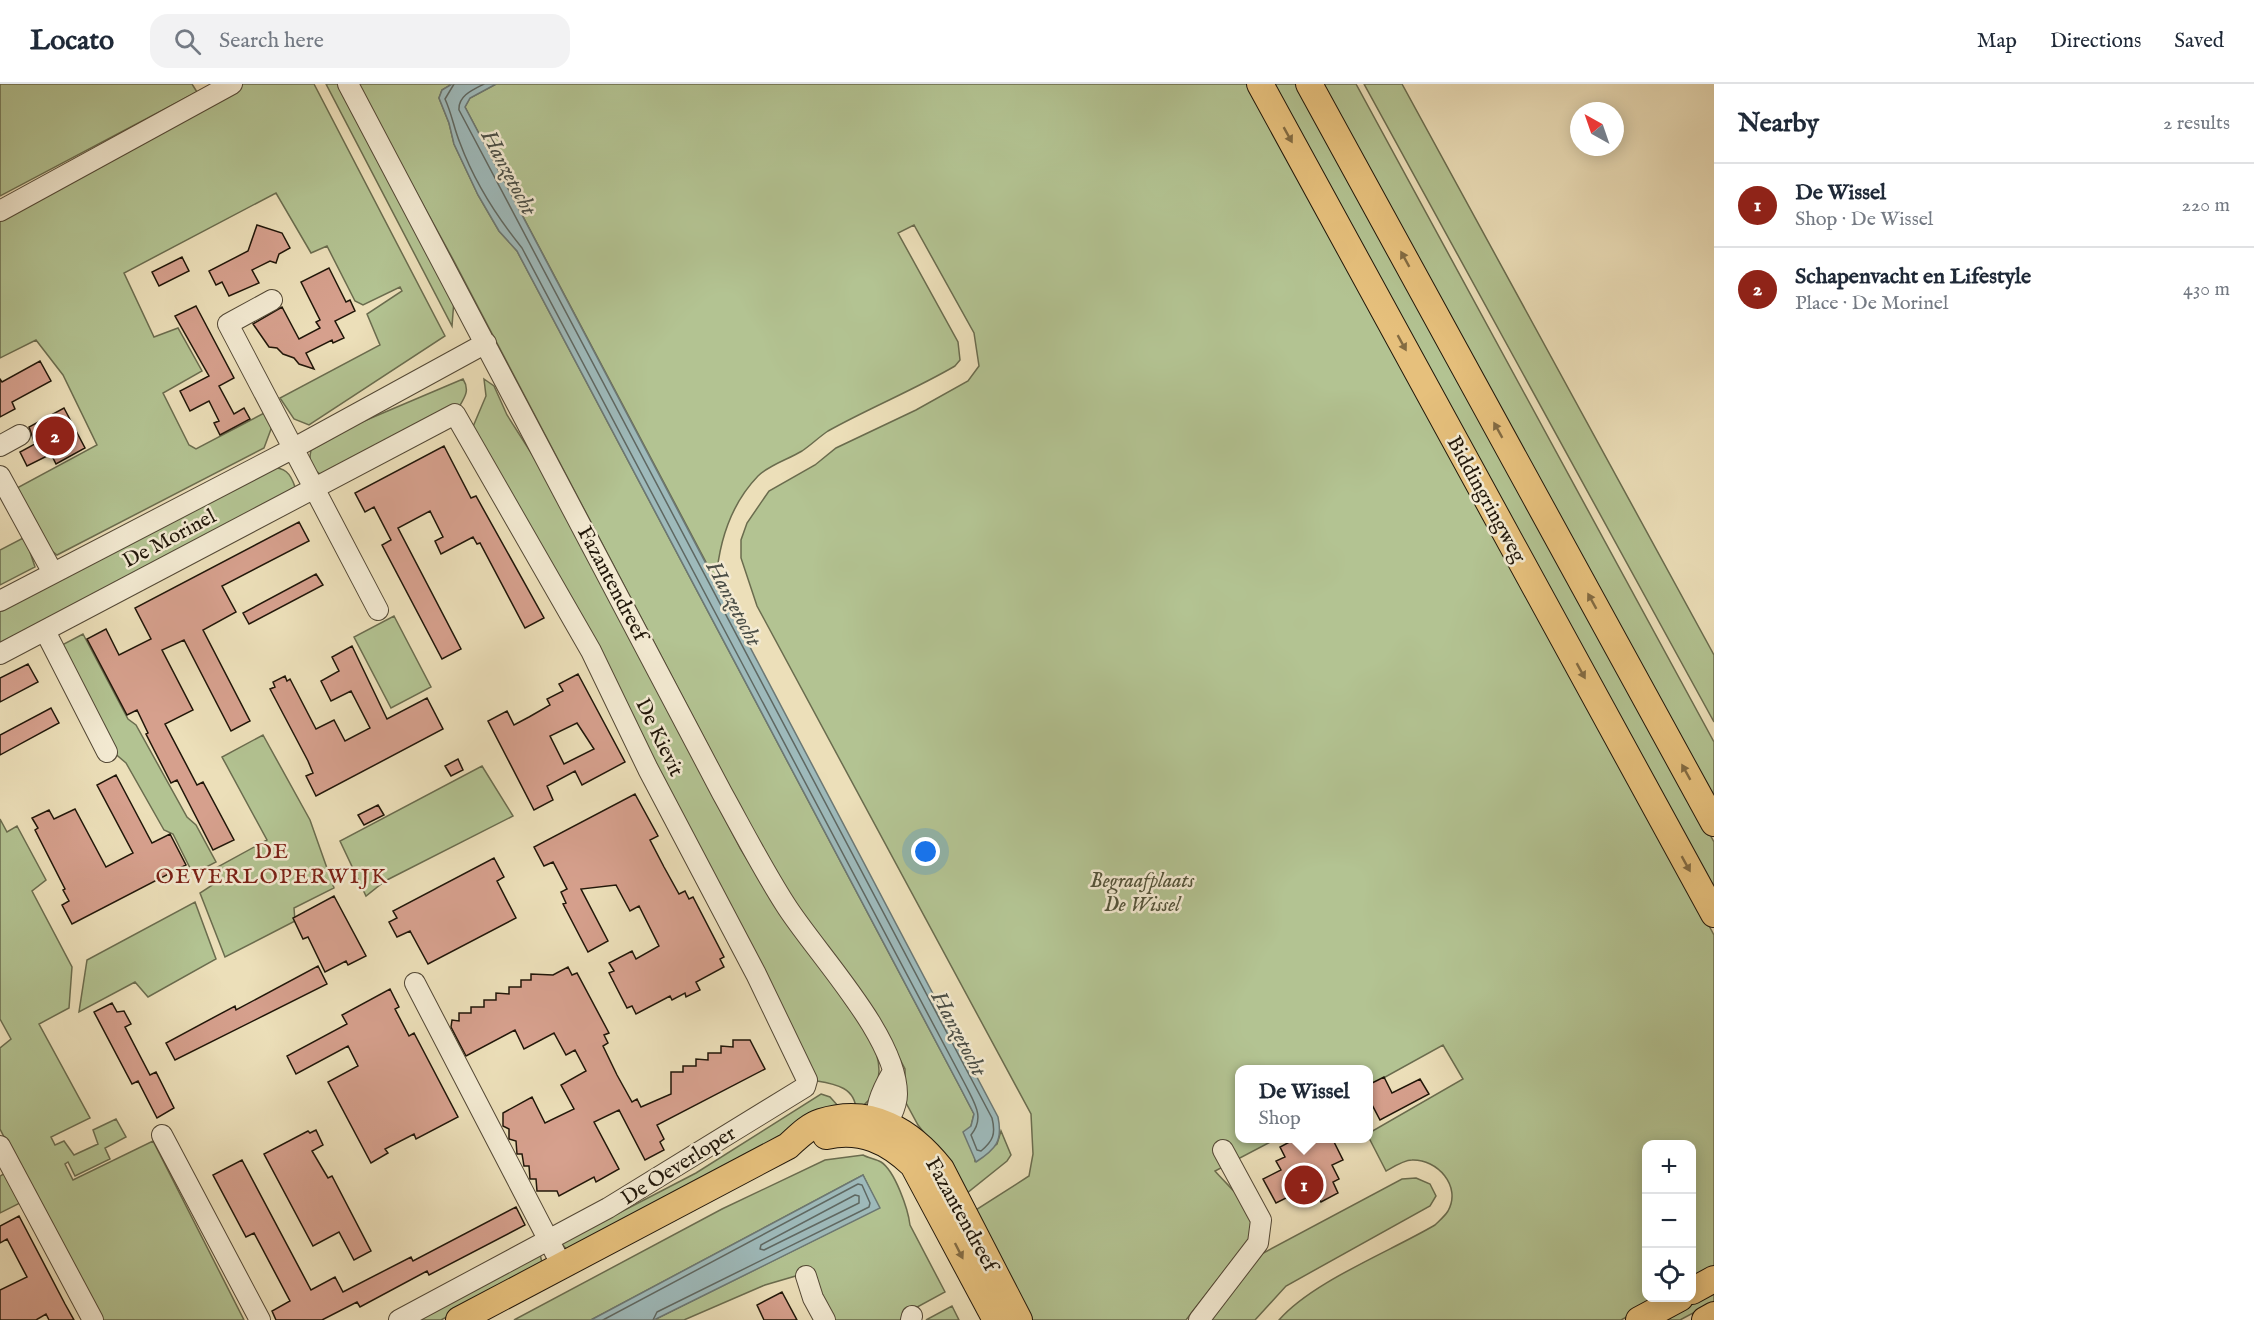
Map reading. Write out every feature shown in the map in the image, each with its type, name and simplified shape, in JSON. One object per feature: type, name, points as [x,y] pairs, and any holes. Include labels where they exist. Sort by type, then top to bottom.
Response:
[{"type":"main road","name":"Biddingringweg","points":[[1260,84],[1714,914]]},
{"type":"main road","name":"Biddingringweg","points":[[1309,84],[1714,823]]},
{"type":"main road","name":"De Oeverloper","points":[[459,1320],[788,1146],[835,1134],[880,1127]]},
{"type":"main road","name":"Fazantendreef","points":[[880,1127],[913,1165],[996,1320]]},
{"type":"main road","name":"Fazantendreef","points":[[880,1127],[924,1147],[941,1169],[1019,1320]]},
{"type":"main road","points":[[1696,1290],[1714,1279]]},
{"type":"main road","points":[[1639,1320],[1673,1302]]},
{"type":"main road","points":[[1705,1320],[1714,1316]]},
{"type":"street","points":[[0,211],[232,84]]},
{"type":"street","name":"Fazantendreef","points":[[348,84],[722,793],[785,905],[849,990],[875,1032],[892,1073],[897,1095],[880,1127]]},
{"type":"street","points":[[273,300],[228,324],[378,610]]},
{"type":"street","name":"De Morinel","points":[[0,601],[294,448],[486,343]]},
{"type":"street","name":"De Morinel","points":[[0,654],[455,414]]},
{"type":"street","name":"De Kievit","points":[[455,414],[591,651],[648,769],[756,974],[807,1080],[805,1087]]},
{"type":"street","points":[[0,446],[20,435]]},
{"type":"street","points":[[0,476],[53,573]]},
{"type":"street","points":[[45,631],[107,752]]},
{"type":"street","points":[[415,983],[562,1266]]},
{"type":"street","name":"De Oeverloper","points":[[399,1320],[608,1208],[805,1087]]},
{"type":"street","points":[[162,1135],[260,1320]]},
{"type":"street","points":[[0,1146],[93,1320]]},
{"type":"street","points":[[1199,1320],[1258,1243],[1261,1220],[1223,1150]]},
{"type":"street","points":[[806,1276],[813,1298],[825,1320]]},
{"type":"green space","points":[[0,84],[192,84],[197,92],[0,196]]},
{"type":"green space","points":[[218,84],[314,84],[445,336],[309,425],[294,419],[280,398],[380,345],[367,314],[402,291],[400,287],[363,305],[355,301],[327,246],[311,253],[276,193],[124,273],[154,337],[178,328],[202,371],[163,393],[189,445],[196,449],[268,411],[274,421],[264,448],[57,555],[52,551],[17,488],[97,445],[63,375],[36,340],[0,358],[0,202]]},
{"type":"green space","points":[[326,84],[338,84],[454,300],[452,326]]},
{"type":"green space","points":[[357,84],[452,84],[442,90],[439,98],[454,144],[478,195],[499,231],[517,251],[974,1114],[971,1126],[975,1161],[997,1144],[1001,1131],[1011,1155],[1007,1161],[962,1197],[937,1149],[918,1125],[905,1101],[905,1069],[886,1033],[788,892],[743,812],[455,263]]},
{"type":"green space","name":"Begraafplaats De Wissel","points":[[496,84],[1253,84],[1714,935],[1714,1271],[1696,1281],[1696,1140],[1642,1140],[1642,1302],[1655,1302],[1621,1320],[1279,1320],[1293,1306],[1331,1280],[1435,1225],[1448,1211],[1452,1192],[1445,1176],[1438,1169],[1430,1164],[1412,1160],[1402,1162],[1386,1171],[1372,1143],[1373,1131],[1463,1079],[1443,1045],[1373,1084],[1373,1065],[1235,1065],[1235,1143],[1268,1143],[1215,1171],[1237,1194],[1248,1210],[1251,1219],[1249,1239],[1186,1320],[1028,1320],[971,1213],[1029,1176],[1033,1154],[1031,1114],[757,606],[741,558],[741,540],[747,523],[769,491],[815,465],[836,448],[916,410],[968,381],[979,366],[974,333],[914,225],[898,233],[958,342],[960,360],[955,366],[939,375],[828,431],[802,451],[773,465],[758,476],[748,487],[733,512],[723,538],[716,581],[465,107],[470,98]]},
{"type":"green space","points":[[1270,84],[1297,84],[1714,842],[1714,902]]},
{"type":"green space","points":[[1316,84],[1356,84],[1714,742],[1714,809]]},
{"type":"green space","points":[[1364,84],[1402,84],[1714,655],[1714,722]]},
{"type":"green space","points":[[463,379],[465,397],[459,407],[323,476],[311,466],[311,450],[357,424]]},
{"type":"green space","points":[[484,379],[494,386],[507,415],[542,470],[740,848],[871,1042],[879,1064],[878,1080],[873,1095],[856,1111],[853,1097],[844,1088],[817,1081],[766,977],[472,429],[486,396]]},
{"type":"green space","points":[[270,467],[280,468],[291,478],[295,487],[286,498],[0,647],[0,608]]},
{"type":"green space","points":[[25,537],[35,567],[0,585],[0,550]]},
{"type":"green space","points":[[394,616],[431,687],[391,708],[354,637]]},
{"type":"green space","points":[[83,634],[128,719],[136,725],[187,817],[196,825],[216,862],[193,874],[173,834],[164,830],[126,763],[112,751],[62,645]]},
{"type":"green space","points":[[263,735],[310,820],[334,888],[294,908],[295,921],[225,957],[200,893],[217,882],[212,870],[267,840],[222,757]]},
{"type":"green space","points":[[482,766],[513,816],[385,881],[366,896],[340,841]]},
{"type":"green space","points":[[0,819],[7,832],[17,826],[46,880],[32,891],[72,967],[69,1008],[39,1024],[90,1118],[51,1137],[55,1145],[64,1141],[74,1155],[98,1144],[93,1130],[116,1119],[126,1137],[105,1148],[110,1159],[75,1176],[68,1162],[65,1164],[73,1180],[153,1141],[244,1320],[98,1320],[0,1129],[0,1048],[11,1039],[0,1019]]},
{"type":"green space","points":[[195,902],[216,959],[148,997],[135,982],[79,1012],[87,960]]},
{"type":"green space","points":[[821,1094],[830,1097],[839,1107],[569,1252],[561,1243],[696,1173]]},
{"type":"green space","points":[[863,1155],[881,1162],[891,1173],[904,1200],[910,1225],[945,1292],[908,1312],[906,1320],[831,1320],[806,1273],[765,1285],[684,1320],[654,1320],[879,1208],[863,1175],[591,1320],[514,1320],[722,1209],[825,1160]]},
{"type":"green space","points":[[7,1172],[24,1201],[0,1213],[0,1176]]},
{"type":"green space","points":[[1416,1178],[1430,1184],[1436,1196],[1430,1206],[1286,1286],[1255,1320],[1204,1320],[1254,1258],[1402,1179]]},
{"type":"green space","points":[[540,1254],[543,1267],[441,1320],[413,1320]]},
{"type":"green space","points":[[1714,1287],[1714,1302],[1680,1320],[1652,1320],[1686,1302],[1696,1302],[1696,1297]]},
{"type":"green space","points":[[952,1306],[959,1320],[926,1320]]},
{"type":"water","points":[[452,84],[496,84],[470,98],[465,107],[998,1117],[999,1138],[989,1153],[976,1162],[963,1132],[971,1126],[974,1114],[517,251],[499,231],[478,195],[454,144],[439,98],[442,90]]},
{"type":"water","points":[[863,1175],[880,1208],[654,1320],[591,1320]]},
{"type":"building","points":[[257,225],[282,233],[290,248],[279,254],[276,263],[270,261],[252,270],[259,283],[229,296],[222,282],[216,285],[209,271],[248,251]]},
{"type":"building","points":[[182,257],[189,271],[159,286],[152,272]]},
{"type":"building","points":[[329,268],[346,302],[350,300],[355,311],[335,321],[344,338],[333,343],[332,340],[306,353],[314,369],[299,364],[294,358],[283,354],[277,348],[269,347],[253,324],[282,307],[299,339],[320,328],[316,322],[320,320],[301,282]]},
{"type":"building","points":[[196,306],[234,378],[219,386],[234,414],[244,408],[250,419],[220,435],[214,423],[219,421],[209,401],[190,411],[180,391],[209,376],[175,316]]},
{"type":"building","points":[[40,361],[51,381],[12,402],[15,409],[0,417],[0,379],[2,382]]},
{"type":"building","points":[[64,408],[85,448],[56,464],[51,454],[27,466],[20,452],[35,444],[29,427]]},
{"type":"building","points":[[444,446],[471,498],[476,496],[544,618],[525,628],[480,543],[477,544],[473,537],[441,554],[435,541],[443,537],[430,511],[398,528],[461,649],[442,659],[382,545],[391,540],[374,507],[365,512],[355,493]]},
{"type":"building","points":[[299,522],[309,541],[222,586],[236,612],[203,630],[250,721],[231,731],[184,640],[162,650],[193,710],[165,724],[197,785],[203,782],[234,840],[213,850],[177,780],[171,783],[146,734],[148,733],[137,710],[127,715],[87,639],[106,629],[119,655],[151,639],[135,608]]},
{"type":"building","points":[[316,574],[323,585],[249,624],[243,613]]},
{"type":"building","points":[[352,646],[387,719],[427,698],[443,729],[316,796],[306,776],[313,773],[308,761],[270,689],[275,687],[273,682],[285,676],[287,681],[290,679],[316,729],[334,720],[345,741],[370,728],[351,691],[331,701],[321,681],[339,671],[332,657]]},
{"type":"building","points":[[28,664],[38,682],[0,702],[0,678]]},
{"type":"building","points":[[578,674],[625,762],[582,785],[575,771],[547,786],[553,800],[534,810],[488,721],[507,711],[514,725],[550,705],[547,699],[563,691],[559,684]],"holes":[[[577,723],[594,749],[564,764],[550,736]]]},
{"type":"building","points":[[51,708],[59,723],[0,755],[0,735]]},
{"type":"building","points":[[458,759],[463,770],[451,776],[445,766]]},
{"type":"building","points":[[116,775],[152,843],[170,834],[186,865],[72,924],[62,905],[69,901],[63,890],[65,889],[35,830],[38,828],[32,818],[49,810],[54,819],[75,809],[106,867],[133,853],[97,785]]},
{"type":"building","points":[[635,794],[658,836],[650,840],[664,867],[679,894],[685,891],[689,899],[693,897],[724,957],[720,959],[724,967],[696,982],[700,990],[686,997],[685,993],[672,1000],[670,996],[636,1014],[632,1006],[627,1008],[609,973],[614,971],[609,963],[632,951],[636,959],[659,946],[639,906],[630,911],[616,885],[581,889],[608,941],[588,952],[563,904],[566,903],[561,892],[567,889],[553,862],[544,866],[534,847]]},
{"type":"building","points":[[378,805],[384,815],[364,825],[358,815]]},
{"type":"building","points":[[494,858],[504,877],[497,881],[516,918],[428,964],[410,931],[397,937],[389,922],[397,918],[393,911]]},
{"type":"building","points":[[334,896],[366,956],[348,965],[346,961],[325,972],[308,937],[303,939],[293,918]]},
{"type":"building","points":[[318,966],[327,984],[175,1060],[166,1043],[235,1006],[236,1010]]},
{"type":"building","points":[[568,967],[572,975],[577,973],[609,1033],[604,1035],[608,1043],[603,1046],[617,1075],[632,1102],[637,1099],[641,1107],[671,1094],[671,1072],[683,1072],[683,1066],[696,1066],[696,1059],[708,1060],[708,1053],[721,1053],[721,1046],[733,1047],[733,1040],[750,1040],[765,1069],[657,1125],[664,1139],[660,1142],[664,1150],[645,1160],[619,1110],[594,1122],[619,1169],[596,1182],[594,1177],[559,1196],[557,1191],[537,1191],[536,1179],[530,1179],[529,1166],[524,1166],[522,1154],[517,1154],[516,1141],[509,1139],[509,1129],[503,1126],[503,1113],[532,1097],[545,1123],[574,1109],[561,1085],[586,1071],[575,1050],[566,1055],[554,1033],[524,1049],[515,1030],[466,1056],[451,1027],[452,1020],[459,1021],[459,1013],[471,1013],[471,1007],[484,1007],[484,1000],[496,1000],[496,993],[509,994],[509,987],[521,987],[521,980],[531,980],[531,974],[553,975]]},
{"type":"building","points":[[390,989],[399,1007],[395,1009],[409,1036],[414,1033],[458,1117],[416,1139],[414,1134],[385,1149],[388,1153],[371,1163],[328,1082],[358,1066],[348,1046],[296,1074],[287,1056],[347,1024],[342,1015]]},
{"type":"building","points":[[112,1003],[117,1012],[124,1011],[131,1024],[125,1027],[150,1075],[156,1072],[174,1108],[157,1118],[138,1081],[132,1084],[94,1012]]},
{"type":"building","points":[[1384,1077],[1392,1093],[1420,1079],[1429,1094],[1380,1120],[1373,1107],[1373,1082]]},
{"type":"building","points":[[316,1130],[323,1145],[312,1151],[328,1178],[332,1176],[371,1251],[354,1260],[339,1232],[313,1246],[264,1154],[308,1131],[310,1133]]},
{"type":"building","points":[[1288,1143],[1297,1143],[1300,1148],[1308,1143],[1334,1143],[1343,1160],[1332,1165],[1339,1179],[1333,1182],[1338,1193],[1321,1202],[1317,1193],[1300,1202],[1296,1193],[1276,1203],[1263,1179],[1281,1170],[1276,1161],[1285,1157],[1280,1147]]},
{"type":"building","points":[[242,1160],[311,1290],[335,1277],[343,1292],[411,1257],[413,1261],[516,1207],[525,1225],[429,1275],[427,1271],[360,1307],[357,1302],[322,1320],[276,1320],[272,1311],[290,1301],[254,1233],[246,1237],[213,1175]]},
{"type":"building","points":[[19,1216],[74,1320],[49,1320],[46,1314],[36,1320],[0,1320],[0,1290],[27,1277],[7,1239],[0,1243],[0,1226]]},
{"type":"building","points":[[782,1292],[797,1320],[764,1320],[757,1305]]},
{"type":"place","name":"Schapenvacht en Lifestyle","points":[[55,436]]},
{"type":"place","name":"De Wissel","points":[[1304,1185]]},
{"type":"district","name":"DE OEVERLOPERWIJK","points":[[272,862]]},
{"type":"water label","name":"Hanzetocht","points":[[510,172]]},
{"type":"water label","name":"Hanzetocht","points":[[735,603]]},
{"type":"water label","name":"Hanzetocht","points":[[960,1033]]}]
